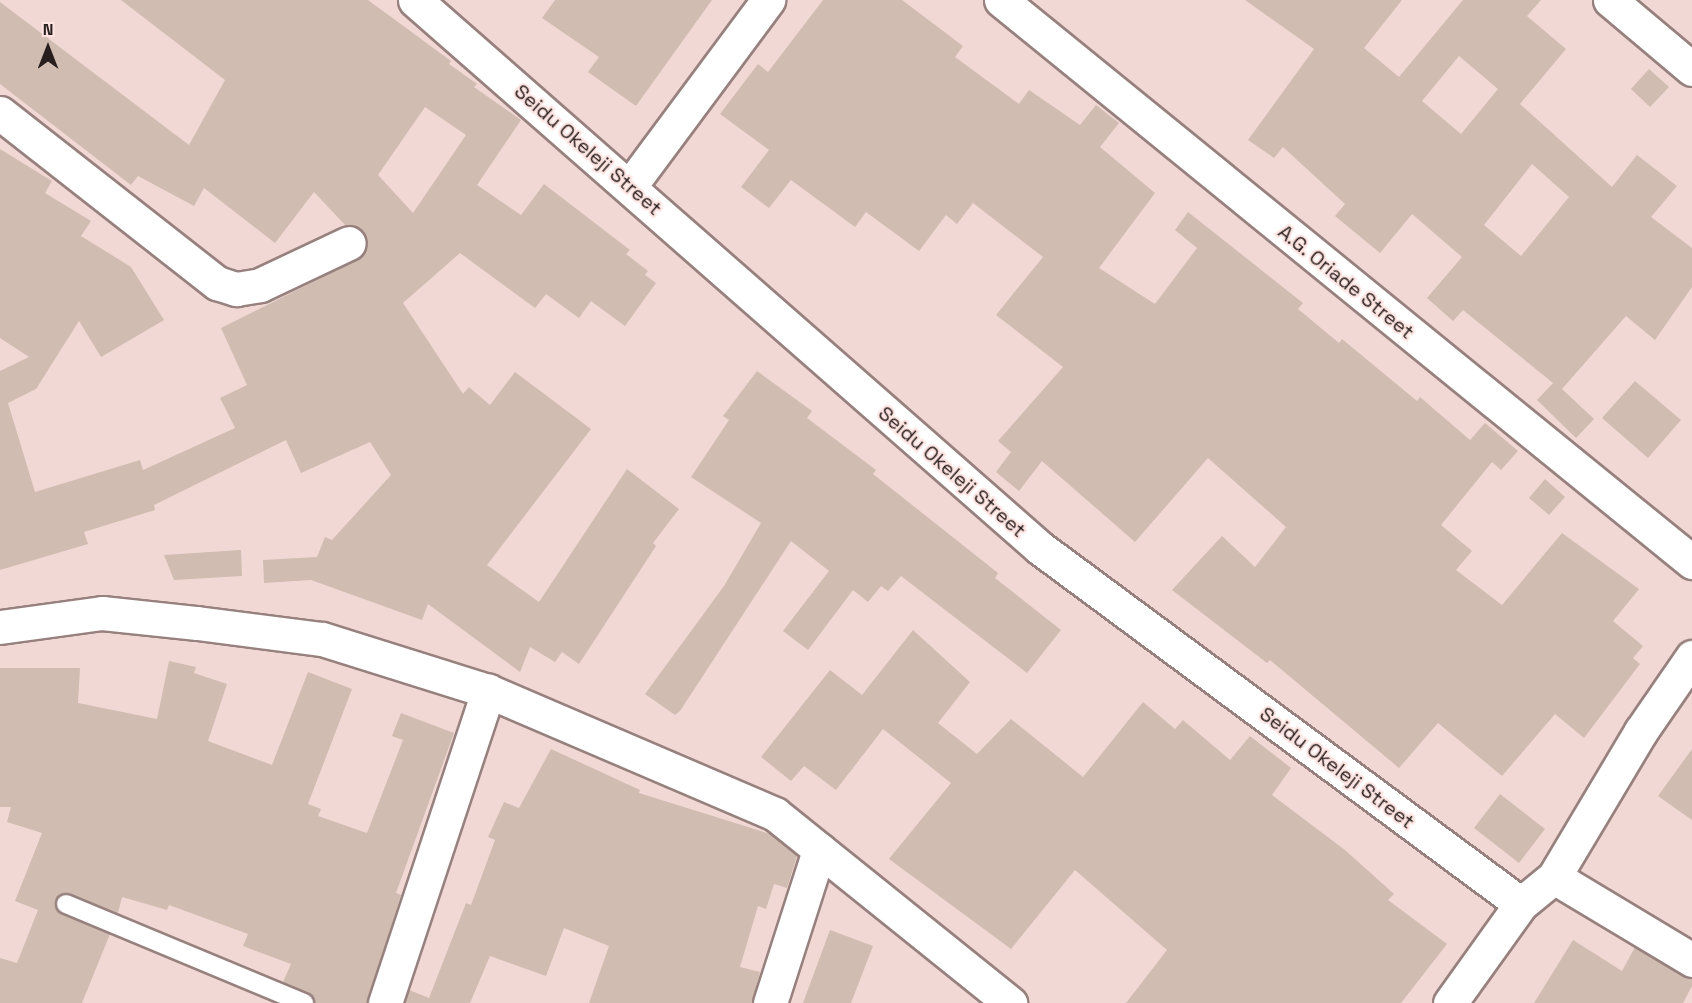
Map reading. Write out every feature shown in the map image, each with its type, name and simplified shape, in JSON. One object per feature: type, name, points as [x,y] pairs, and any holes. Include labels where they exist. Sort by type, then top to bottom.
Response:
[{"type":"street","name":"Seidu Okeleji Street","points":[[415,0],[630,186],[777,322],[1040,548],[1521,904]]},
{"type":"street","points":[[630,186],[768,0]]},
{"type":"street","name":"A.G. Oriade Street","points":[[1001,0],[1692,562]]},
{"type":"street","points":[[1610,0],[1692,69]]},
{"type":"street","points":[[0,113],[217,283],[236,289],[260,285],[349,243]]},
{"type":"street","points":[[0,627],[102,613],[322,639],[488,691],[775,814],[1010,1003]]},
{"type":"street","points":[[1450,1003],[1521,904],[1554,877],[1641,731],[1692,657]]},
{"type":"street","points":[[386,1003],[488,691]]},
{"type":"street","points":[[770,1003],[819,850]]},
{"type":"street","points":[[1554,877],[1692,960]]},
{"type":"lane","points":[[66,904],[304,1003]]},
{"type":"building","points":[[121,0],[368,0],[451,61],[449,64],[477,84],[474,87],[521,120],[477,185],[521,215],[544,184],[630,250],[626,254],[648,271],[645,275],[656,283],[625,326],[591,301],[579,318],[546,294],[535,308],[460,253],[403,303],[463,394],[469,387],[490,405],[515,372],[591,429],[487,565],[539,602],[627,469],[679,509],[653,543],[656,546],[579,664],[562,652],[555,662],[530,647],[520,672],[428,604],[422,620],[311,580],[264,583],[263,560],[317,557],[325,537],[332,540],[391,475],[370,442],[301,473],[286,440],[154,505],[155,510],[84,532],[88,544],[0,570],[0,371],[29,357],[0,338],[0,149],[52,181],[45,193],[91,221],[81,236],[131,267],[164,320],[101,357],[79,321],[36,389],[8,403],[35,492],[140,460],[143,470],[235,428],[220,398],[247,385],[221,328],[357,260],[368,245],[360,228],[345,225],[314,192],[275,243],[204,188],[194,206],[138,176],[131,185],[0,84],[0,2],[189,145],[225,80]],"holes":[[[425,107],[466,135],[413,213],[378,175]]]},
{"type":"building","points":[[555,0],[712,0],[636,106],[588,72],[599,57],[542,18]]},
{"type":"building","points":[[823,0],[902,0],[963,46],[955,57],[1019,104],[1029,90],[1080,125],[1096,105],[1119,123],[1100,147],[1155,193],[1099,268],[1155,304],[1197,248],[1175,230],[1188,212],[1303,303],[1298,309],[1339,343],[1342,339],[1417,401],[1420,397],[1470,440],[1485,423],[1518,451],[1501,470],[1492,462],[1441,525],[1472,551],[1456,570],[1502,605],[1562,533],[1639,589],[1613,621],[1643,646],[1633,658],[1640,664],[1584,738],[1555,714],[1502,776],[1438,723],[1399,768],[1270,660],[1267,663],[1172,590],[1222,536],[1255,567],[1286,527],[1208,458],[1135,542],[1042,461],[1019,491],[996,472],[1011,452],[998,441],[1063,367],[996,315],[1043,257],[973,203],[957,224],[946,215],[919,251],[866,212],[855,227],[791,180],[769,208],[741,187],[769,150],[720,114],[758,64],[768,72]]},
{"type":"building","points":[[1245,0],[1402,0],[1364,48],[1399,77],[1463,0],[1541,0],[1527,16],[1566,49],[1520,104],[1612,187],[1637,155],[1677,186],[1651,217],[1692,248],[1692,287],[1655,340],[1626,316],[1562,389],[1594,419],[1576,438],[1537,400],[1553,383],[1463,310],[1453,321],[1427,298],[1462,257],[1412,214],[1380,253],[1335,216],[1345,204],[1283,147],[1274,158],[1248,140],[1314,49]],"holes":[[[1459,56],[1498,89],[1461,134],[1422,101]],[[1532,164],[1569,197],[1521,256],[1484,225]]]},
{"type":"building","points":[[1649,69],[1669,87],[1650,107],[1631,89]]},
{"type":"building","points":[[757,371],[812,411],[807,418],[876,470],[873,474],[998,573],[995,578],[1061,630],[1027,673],[901,576],[888,591],[881,586],[868,602],[853,590],[808,650],[783,631],[829,571],[791,541],[680,711],[675,715],[645,694],[724,586],[761,523],[691,477],[729,420],[723,416]]},
{"type":"building","points":[[1635,381],[1681,420],[1648,458],[1602,418]]},
{"type":"building","points":[[1545,479],[1565,497],[1549,515],[1529,498]]},
{"type":"building","points":[[241,550],[242,576],[174,580],[164,555]]},
{"type":"building","points":[[913,630],[970,682],[938,723],[977,754],[1011,719],[1083,777],[1143,702],[1175,729],[1183,720],[1230,760],[1250,736],[1291,768],[1272,795],[1345,850],[1394,894],[1388,900],[1447,944],[1401,1003],[1126,1003],[1167,950],[1075,870],[1011,949],[889,859],[951,783],[883,729],[836,790],[804,766],[791,781],[761,757],[830,670],[862,695]]},
{"type":"building","points":[[169,661],[196,667],[194,673],[227,684],[208,741],[272,765],[308,672],[352,689],[308,804],[321,809],[318,816],[367,833],[403,740],[392,736],[401,713],[454,733],[396,893],[401,895],[367,1003],[315,1003],[309,993],[283,982],[291,964],[243,946],[248,934],[169,905],[167,910],[122,897],[118,913],[65,893],[55,900],[57,911],[110,934],[82,1003],[0,1003],[0,958],[17,963],[38,910],[15,901],[42,833],[7,822],[11,807],[0,807],[0,668],[80,668],[78,703],[157,719]]},
{"type":"building","points":[[551,749],[640,790],[639,793],[770,834],[797,856],[787,888],[774,884],[766,909],[758,906],[740,967],[760,972],[752,1003],[589,1003],[609,946],[564,928],[546,976],[490,956],[470,1003],[405,1003],[409,990],[429,998],[466,903],[471,905],[495,840],[488,837],[504,802],[519,808]]},
{"type":"building","points":[[1692,749],[1692,820],[1658,796]]},
{"type":"building","points":[[1500,794],[1545,829],[1519,863],[1474,828]]},
{"type":"building","points":[[830,930],[873,946],[851,1003],[803,1003]]},
{"type":"building","points":[[1573,940],[1622,971],[1635,947],[1692,979],[1692,986],[1683,1003],[1534,1003]]}]
